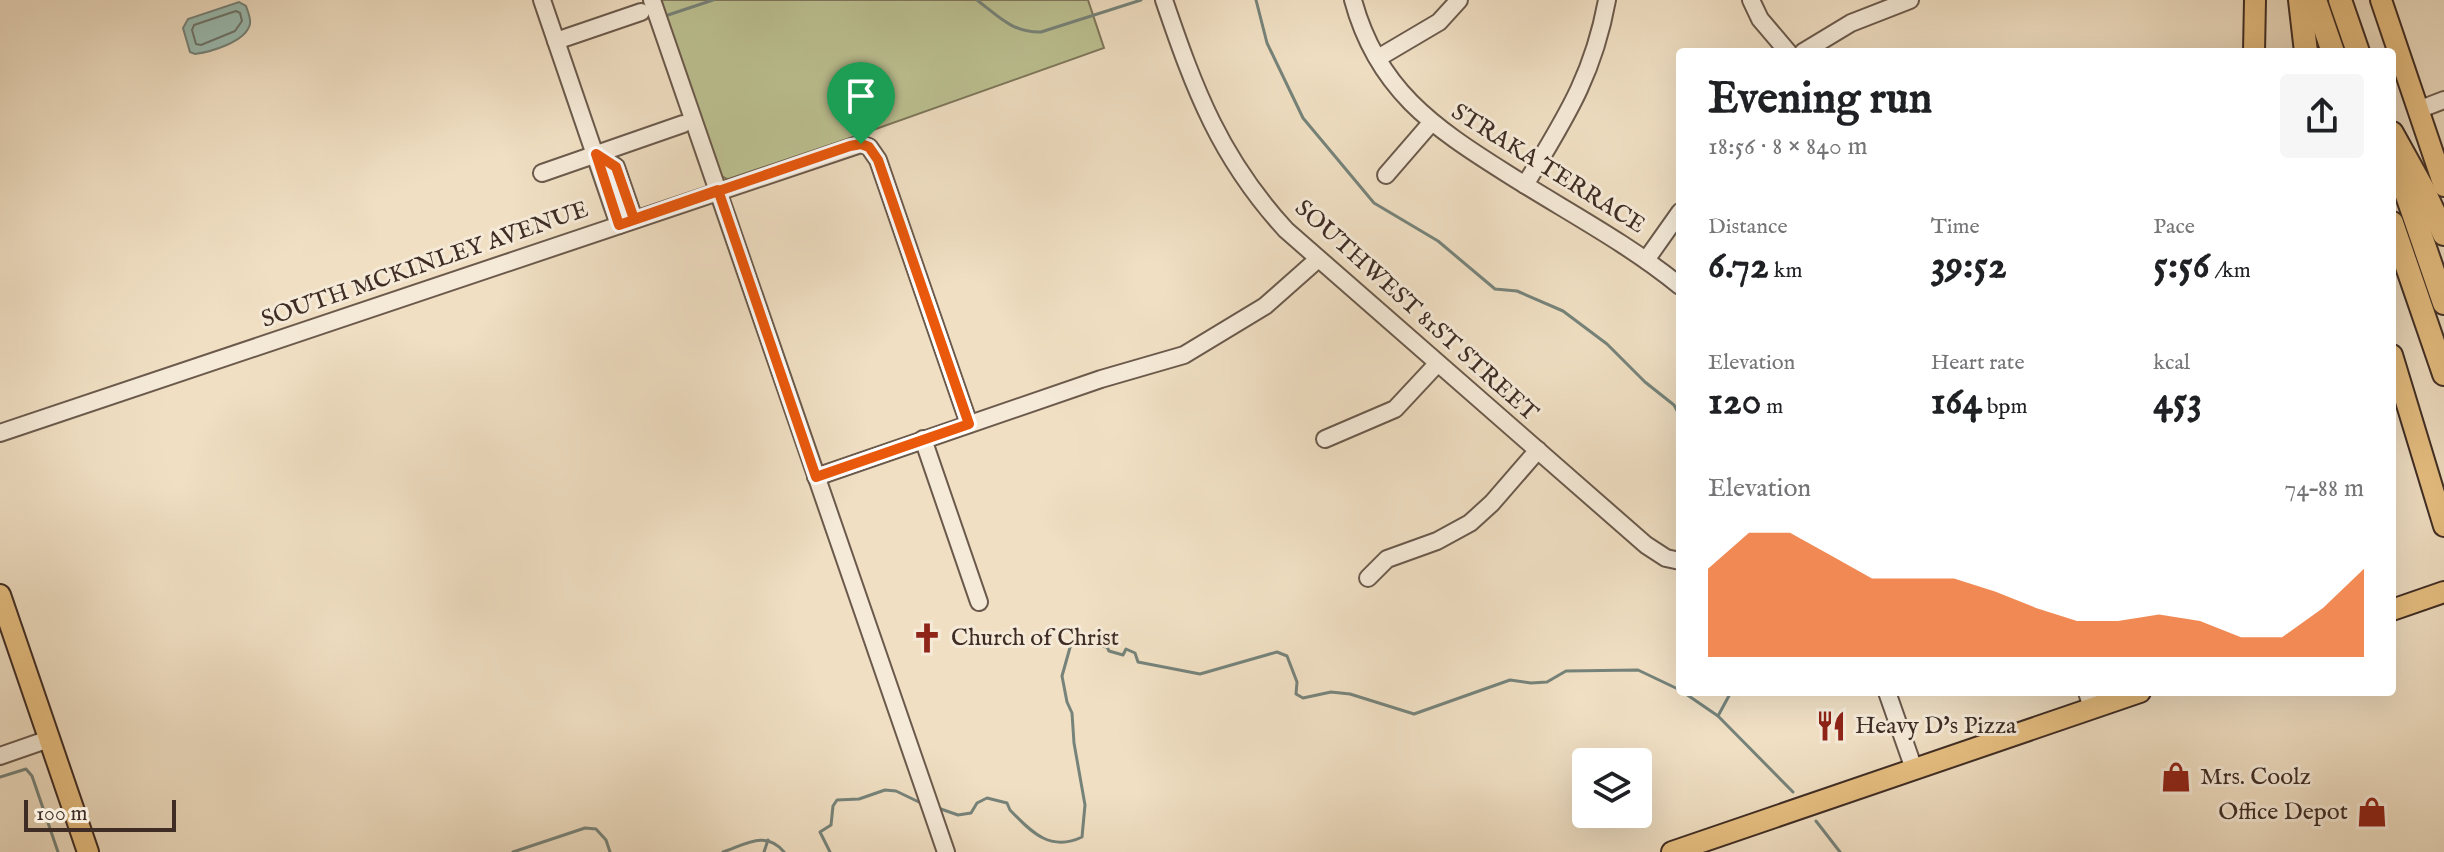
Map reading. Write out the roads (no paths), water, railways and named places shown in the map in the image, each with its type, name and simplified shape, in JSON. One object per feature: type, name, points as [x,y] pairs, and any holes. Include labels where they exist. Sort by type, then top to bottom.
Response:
[{"type":"highway","points":[[2300,0],[2306,48]]},
{"type":"highway","points":[[2315,0],[2332,48]]},
{"type":"highway","points":[[2340,0],[2357,48]]},
{"type":"highway","points":[[2396,141],[2444,234]]},
{"type":"highway","points":[[2396,164],[2444,303]]},
{"type":"highway","points":[[2396,235],[2444,374]]},
{"type":"main road","points":[[2254,48],[2255,0]]},
{"type":"main road","points":[[2381,0],[2444,186]]},
{"type":"main road","points":[[2396,374],[2444,526]]},
{"type":"main road","points":[[2396,609],[2444,592]]},
{"type":"main road","points":[[0,595],[88,852]]},
{"type":"main road","points":[[1672,852],[1914,769],[2089,700],[2114,696]]},
{"type":"street","points":[[542,0],[596,154],[616,167],[626,222]]},
{"type":"street","name":"SOUTHWEST 81ST STREET","points":[[1164,0],[1196,92],[1225,151],[1268,210],[1317,260],[1646,545],[1666,558],[1676,560]]},
{"type":"street","name":"STRAKA TERRACE","points":[[1353,0],[1362,27],[1378,58],[1401,92],[1431,123],[1646,260],[1676,283]]},
{"type":"street","points":[[1378,58],[1439,22],[1459,0]]},
{"type":"street","points":[[1525,185],[1580,91],[1597,47],[1607,0]]},
{"type":"street","points":[[1751,0],[1760,19],[1785,48]]},
{"type":"street","points":[[1810,48],[1851,23],[1902,1]]},
{"type":"street","points":[[556,41],[646,6],[718,190],[946,852]]},
{"type":"street","points":[[2418,110],[2444,100]]},
{"type":"street","points":[[1386,175],[1431,123]]},
{"type":"street","points":[[542,173],[683,124]]},
{"type":"street","name":"SOUTH MCKINLEY AVENUE","points":[[0,433],[850,146],[865,145],[878,160],[969,424]]},
{"type":"street","points":[[1646,260],[1676,218]]},
{"type":"street","points":[[816,477],[1193,351],[1265,306],[1317,260]]},
{"type":"street","points":[[1325,439],[1395,409],[1437,364]]},
{"type":"street","points":[[923,439],[979,602]]},
{"type":"street","points":[[1368,578],[1387,559],[1437,541],[1470,523],[1492,503],[1538,450]]},
{"type":"street","points":[[1888,696],[1914,769]]},
{"type":"street","points":[[0,756],[49,739]]},
{"type":"water","points":[[239,2],[246,6],[250,20],[242,36],[218,48],[195,54],[190,52],[183,28],[188,19]]},
{"type":"waterway","points":[[668,15],[713,0]]},
{"type":"waterway","points":[[977,0],[1014,27],[1031,32],[1041,32],[1141,0]]},
{"type":"waterway","points":[[1256,0],[1267,43],[1303,118],[1374,203],[1438,241],[1495,289],[1517,291],[1563,311],[1607,344],[1676,409]]},
{"type":"waterway","points":[[938,808],[958,815],[971,813],[977,803],[987,798],[1007,803],[1018,818],[1043,838],[1061,842],[1082,837],[1085,805],[1072,713],[1062,676],[1071,644],[1079,635],[1090,638],[1092,645],[1107,647],[1109,651],[1123,655],[1126,649],[1135,653],[1138,662],[1200,674],[1277,652],[1287,656],[1297,682],[1296,694],[1303,698],[1331,692],[1350,694],[1414,714],[1510,680],[1547,682],[1566,671],[1638,670],[1676,688]]},
{"type":"waterway","points":[[1689,696],[1718,716],[1793,792]]},
{"type":"waterway","points":[[1718,716],[1729,696]]},
{"type":"waterway","points":[[0,777],[26,769],[32,776],[58,852]]},
{"type":"waterway","points":[[830,852],[820,832],[831,825],[833,806],[837,800],[859,799],[885,790],[896,791],[923,804]]},
{"type":"waterway","points":[[1816,821],[1840,852]]},
{"type":"waterway","points":[[513,852],[585,828],[596,829],[606,840],[610,852]]},
{"type":"waterway","points":[[723,852],[763,840],[777,845],[784,852]]},
{"type":"waterway","points":[[764,852],[768,840]]},
{"type":"place","name":"Church of Christ","points":[[927,638]]},
{"type":"place","name":"Heavy D's Pizza","points":[[1831,726]]},
{"type":"place","name":"Mrs. Coolz","points":[[2176,777]]},
{"type":"place","name":"Office Depot","points":[[2372,812]]}]
